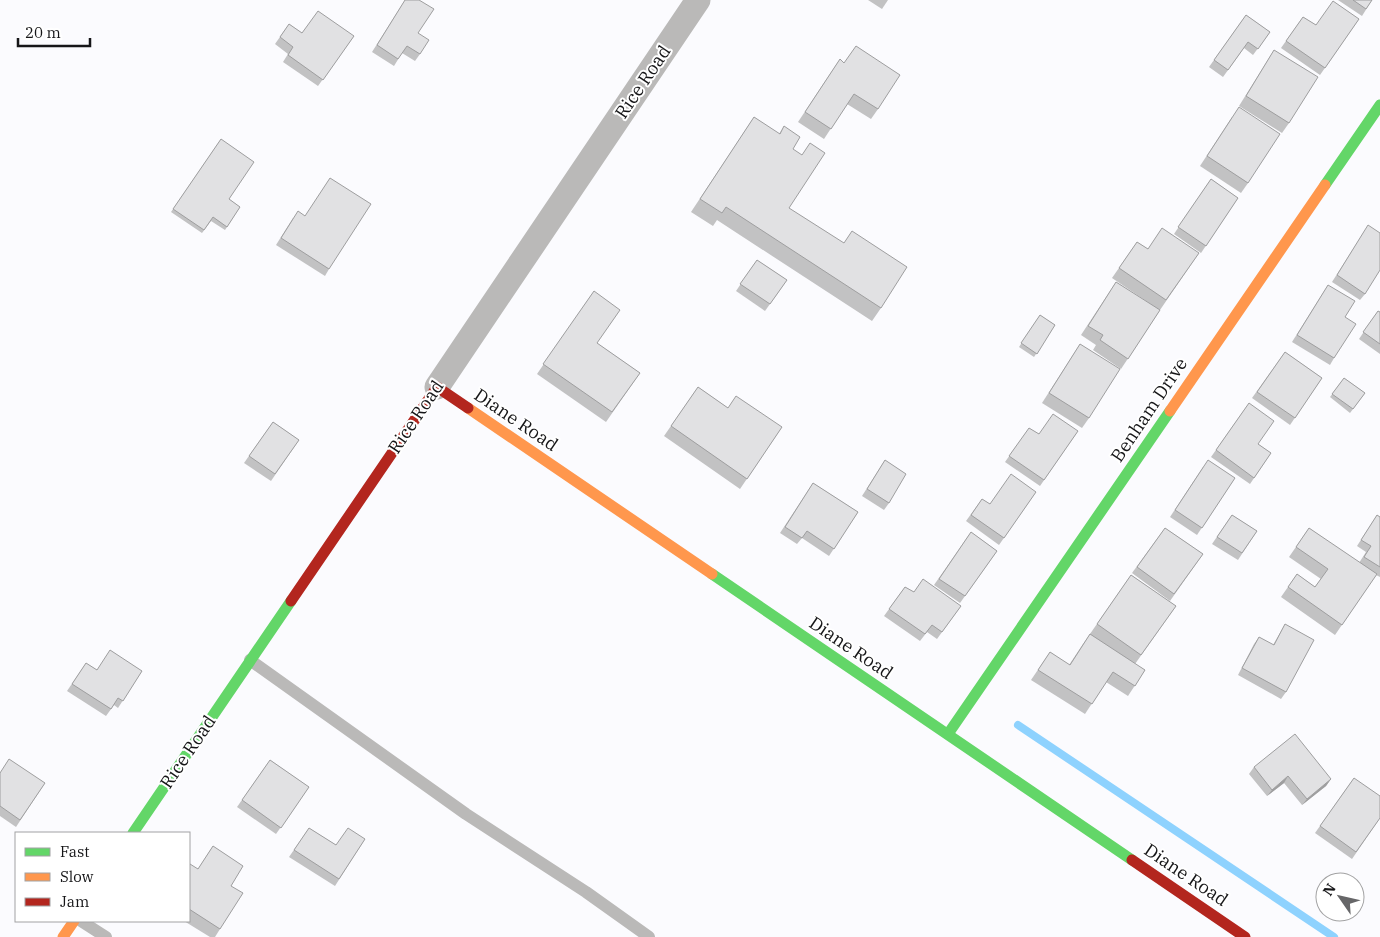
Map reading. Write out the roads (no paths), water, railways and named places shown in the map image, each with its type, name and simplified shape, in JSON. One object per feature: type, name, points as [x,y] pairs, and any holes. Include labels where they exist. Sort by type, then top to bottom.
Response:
[{"type":"street","name":"Rice Road","points":[[134,832],[698,0]]},
{"type":"street","name":"Benham Drive","points":[[948,734],[1380,105]]},
{"type":"street","name":"Diane Road","points":[[437,387],[1245,937]]},
{"type":"street","points":[[63,937],[73,922]]},
{"type":"lane","points":[[250,660],[466,814],[586,892],[649,937]]},
{"type":"lane","points":[[83,922],[106,937]]},
{"type":"waterway","points":[[1018,725],[1334,937]]}]
